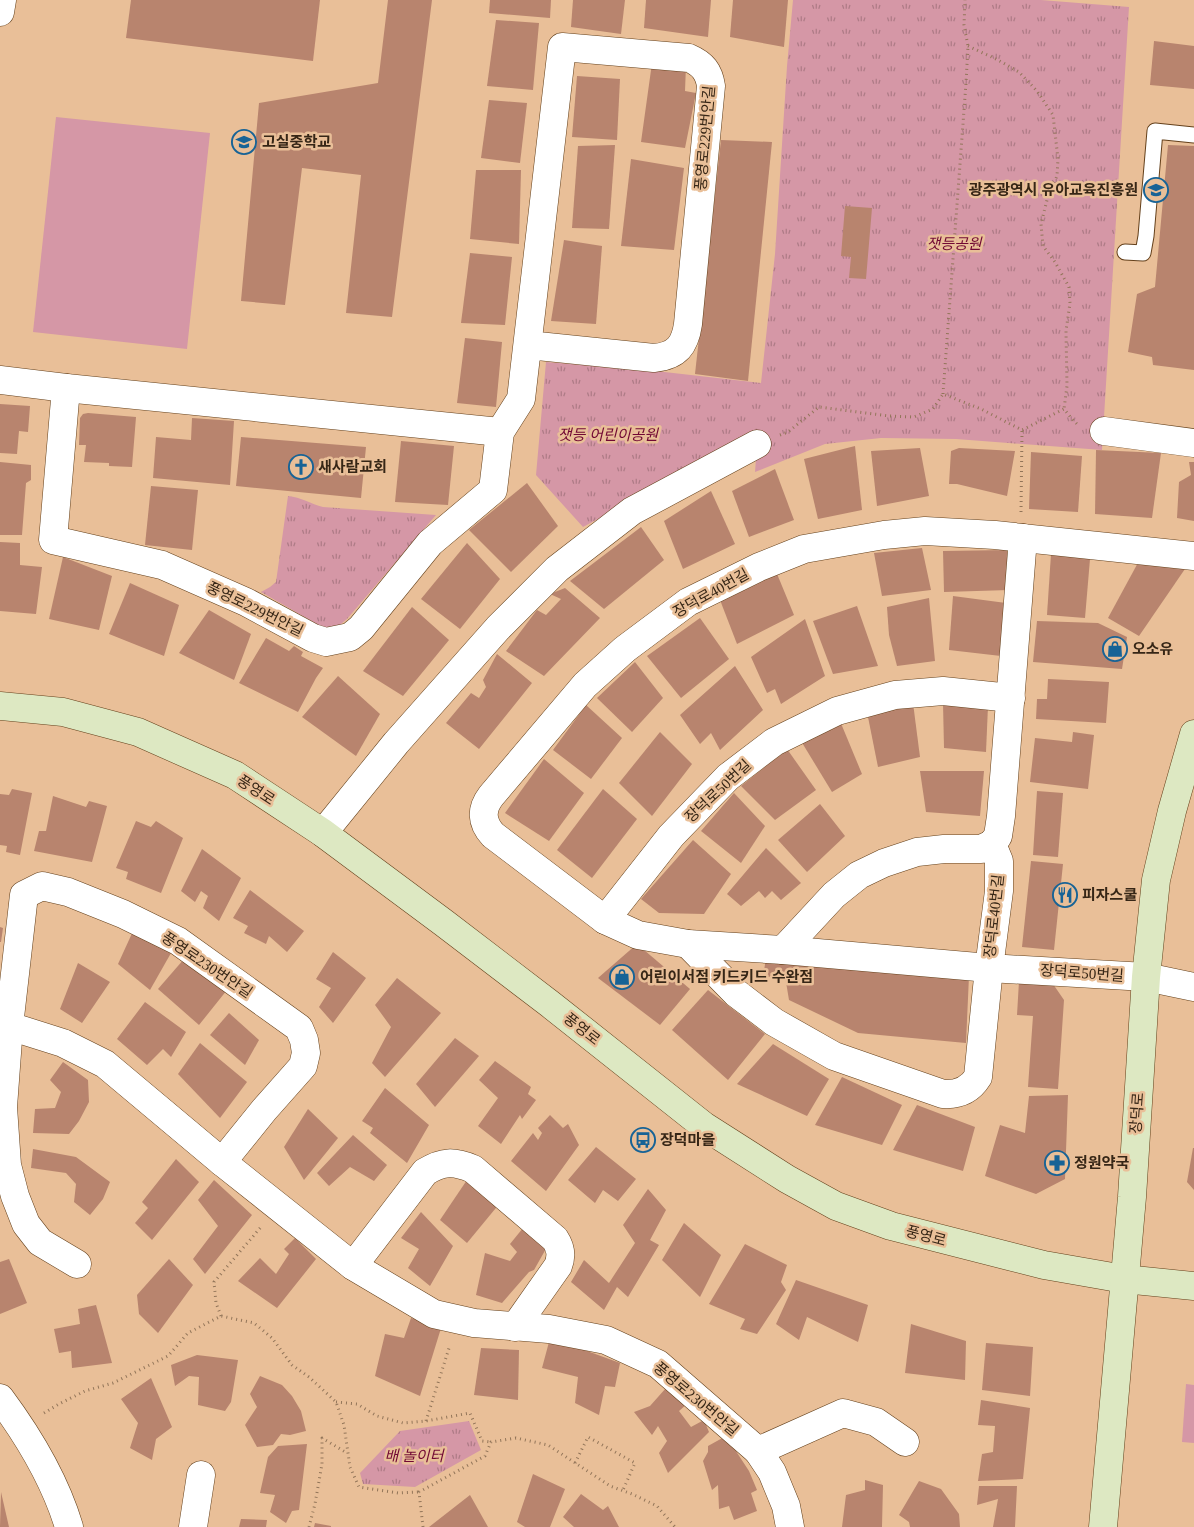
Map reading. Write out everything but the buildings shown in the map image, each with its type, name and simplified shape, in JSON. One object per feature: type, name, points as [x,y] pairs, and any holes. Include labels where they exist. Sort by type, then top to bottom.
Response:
[{"type":"main road","name":"풍영로","points":[[0,706],[63,712],[138,732],[235,775],[323,833],[444,923],[543,998],[704,1126],[787,1179],[836,1206],[891,1226],[1044,1265],[1124,1279],[1194,1286]]},
{"type":"main road","name":"장덕로","points":[[1103,1527],[1132,1197],[1146,977],[1156,880],[1172,811],[1194,734]]},
{"type":"street","points":[[0,12],[2,0]]},
{"type":"street","name":"풍영로229번안길","points":[[66,388],[53,540],[162,565],[246,602],[313,638],[326,642],[350,637],[361,628],[430,542],[493,490],[500,432],[521,399],[562,47],[689,58],[698,62],[705,68],[710,77],[711,86],[688,324],[682,343],[676,351],[666,357],[654,358],[528,345]]},
{"type":"street","points":[[0,380],[500,432]]},
{"type":"street","points":[[1104,431],[1194,443]]},
{"type":"street","points":[[323,833],[396,743],[498,628],[557,569],[632,511],[757,444]]},
{"type":"street","name":"장덕로40번길","points":[[483,816],[484,808],[491,796],[585,685],[625,649],[688,602],[759,567],[804,549],[884,535],[924,532],[1023,538],[1194,556]]},
{"type":"street","points":[[783,950],[834,895],[859,875],[884,863],[917,852],[944,849],[982,849],[992,844],[998,836],[1023,538]]},
{"type":"street","name":"장덕로50번길","points":[[605,920],[671,836],[728,777],[774,742],[837,711],[895,695],[943,691],[1011,698]]},
{"type":"street","name":"장덕로50번길","points":[[483,816],[484,823],[493,835],[605,920],[638,935],[688,944],[783,950],[989,968],[1146,977],[1194,987]]},
{"type":"street","name":"장덕로40번길","points":[[989,968],[998,891],[999,861],[992,844]]},
{"type":"street","name":"풍영로230번안길","points":[[78,1264],[40,1242],[26,1224],[15,1196],[7,1165],[3,1107],[5,1025],[24,895],[42,886],[68,892],[123,914],[178,941],[299,1028],[304,1040],[306,1053],[304,1066],[264,1110],[222,1162]]},
{"type":"street","points":[[688,944],[736,992],[774,1022],[834,1056],[943,1094],[951,1095],[966,1090],[973,1085],[978,1077],[989,968]]},
{"type":"street","name":"풍영로230번안길","points":[[5,1025],[63,1043],[105,1064],[222,1162],[354,1266],[434,1314],[474,1323],[549,1328],[606,1340],[658,1364],[758,1451],[772,1472],[786,1506],[790,1527]]},
{"type":"street","points":[[354,1266],[425,1172],[436,1166],[448,1163],[462,1164],[474,1170],[555,1239],[559,1245],[561,1252],[558,1266],[515,1327]]},
{"type":"street","points":[[0,1398],[33,1446],[51,1480],[69,1527]]},
{"type":"street","points":[[758,1451],[843,1412],[876,1422],[905,1442]]},
{"type":"street","points":[[193,1527],[201,1475]]},
{"type":"lane","points":[[1125,252],[1143,253],[1155,131],[1194,135]]},
{"type":"path","points":[[757,444],[788,432],[819,408],[914,417],[933,410],[943,394],[966,93],[968,46],[964,26],[965,0]]},
{"type":"path","points":[[968,46],[1018,72],[1037,91],[1053,115],[1058,159],[1057,176],[1048,196],[1041,224],[1043,246],[1055,262],[1069,287],[1070,303],[1066,331],[1067,379],[1064,409],[1082,428],[1104,431]]},
{"type":"path","points":[[943,394],[981,409],[1022,430]]},
{"type":"path","points":[[1022,430],[1064,409]]},
{"type":"path","points":[[1022,430],[1021,501],[1023,538]]},
{"type":"path","points":[[221,1316],[216,1303],[214,1282],[278,1206]]},
{"type":"path","points":[[20,1428],[59,1404],[85,1391],[113,1383],[168,1356],[188,1333],[221,1316],[254,1323],[272,1338],[292,1365],[336,1402],[344,1425],[350,1467],[359,1487],[398,1493],[419,1492],[485,1456],[491,1442]]},
{"type":"path","points":[[426,1421],[458,1320]]},
{"type":"path","points":[[336,1402],[357,1404],[377,1416],[403,1422],[426,1421],[470,1413],[482,1441],[491,1442],[516,1438],[548,1445],[610,1486],[657,1506],[676,1527]]},
{"type":"path","points":[[575,1463],[588,1437],[635,1464],[623,1490]]},
{"type":"path","points":[[308,1527],[315,1504],[322,1464],[322,1438],[348,1453]]},
{"type":"path","points":[[419,1492],[423,1527]]},
{"type":"green space","points":[[793,0],[1041,0],[1129,7],[1102,450],[956,439],[881,438],[825,444],[755,472],[758,433],[583,527],[536,475],[546,362],[647,370],[761,383],[775,254]]},
{"type":"green space","points":[[56,117],[210,133],[187,349],[33,332]]},
{"type":"green space","points":[[288,496],[323,507],[436,515],[347,619],[336,628],[322,627],[261,592],[276,582]]},
{"type":"green space","points":[[1186,1384],[1194,1385],[1194,1443],[1182,1442]]},
{"type":"green space","name":"배 놀이터","points":[[469,1421],[481,1450],[415,1487],[363,1484],[360,1473],[400,1431]]},
{"type":"place","name":"고실중학교","points":[[244,142]]},
{"type":"place","name":"광주광역시 유아교육진흥원","points":[[1156,190]]},
{"type":"place","name":"새사람교회","points":[[301,467]]},
{"type":"place","name":"오소유","points":[[1115,649]]},
{"type":"place","name":"피자스쿨","points":[[1065,895]]},
{"type":"place","name":"어린이서점 키드키드 수완점","points":[[622,977]]},
{"type":"place","name":"장덕마을","points":[[643,1140]]},
{"type":"place","name":"정원약국","points":[[1057,1163]]},
{"type":"park label","name":"잿등공원","points":[[954,244]]},
{"type":"park label","name":"잿등 어린이공원","points":[[608,435]]}]
